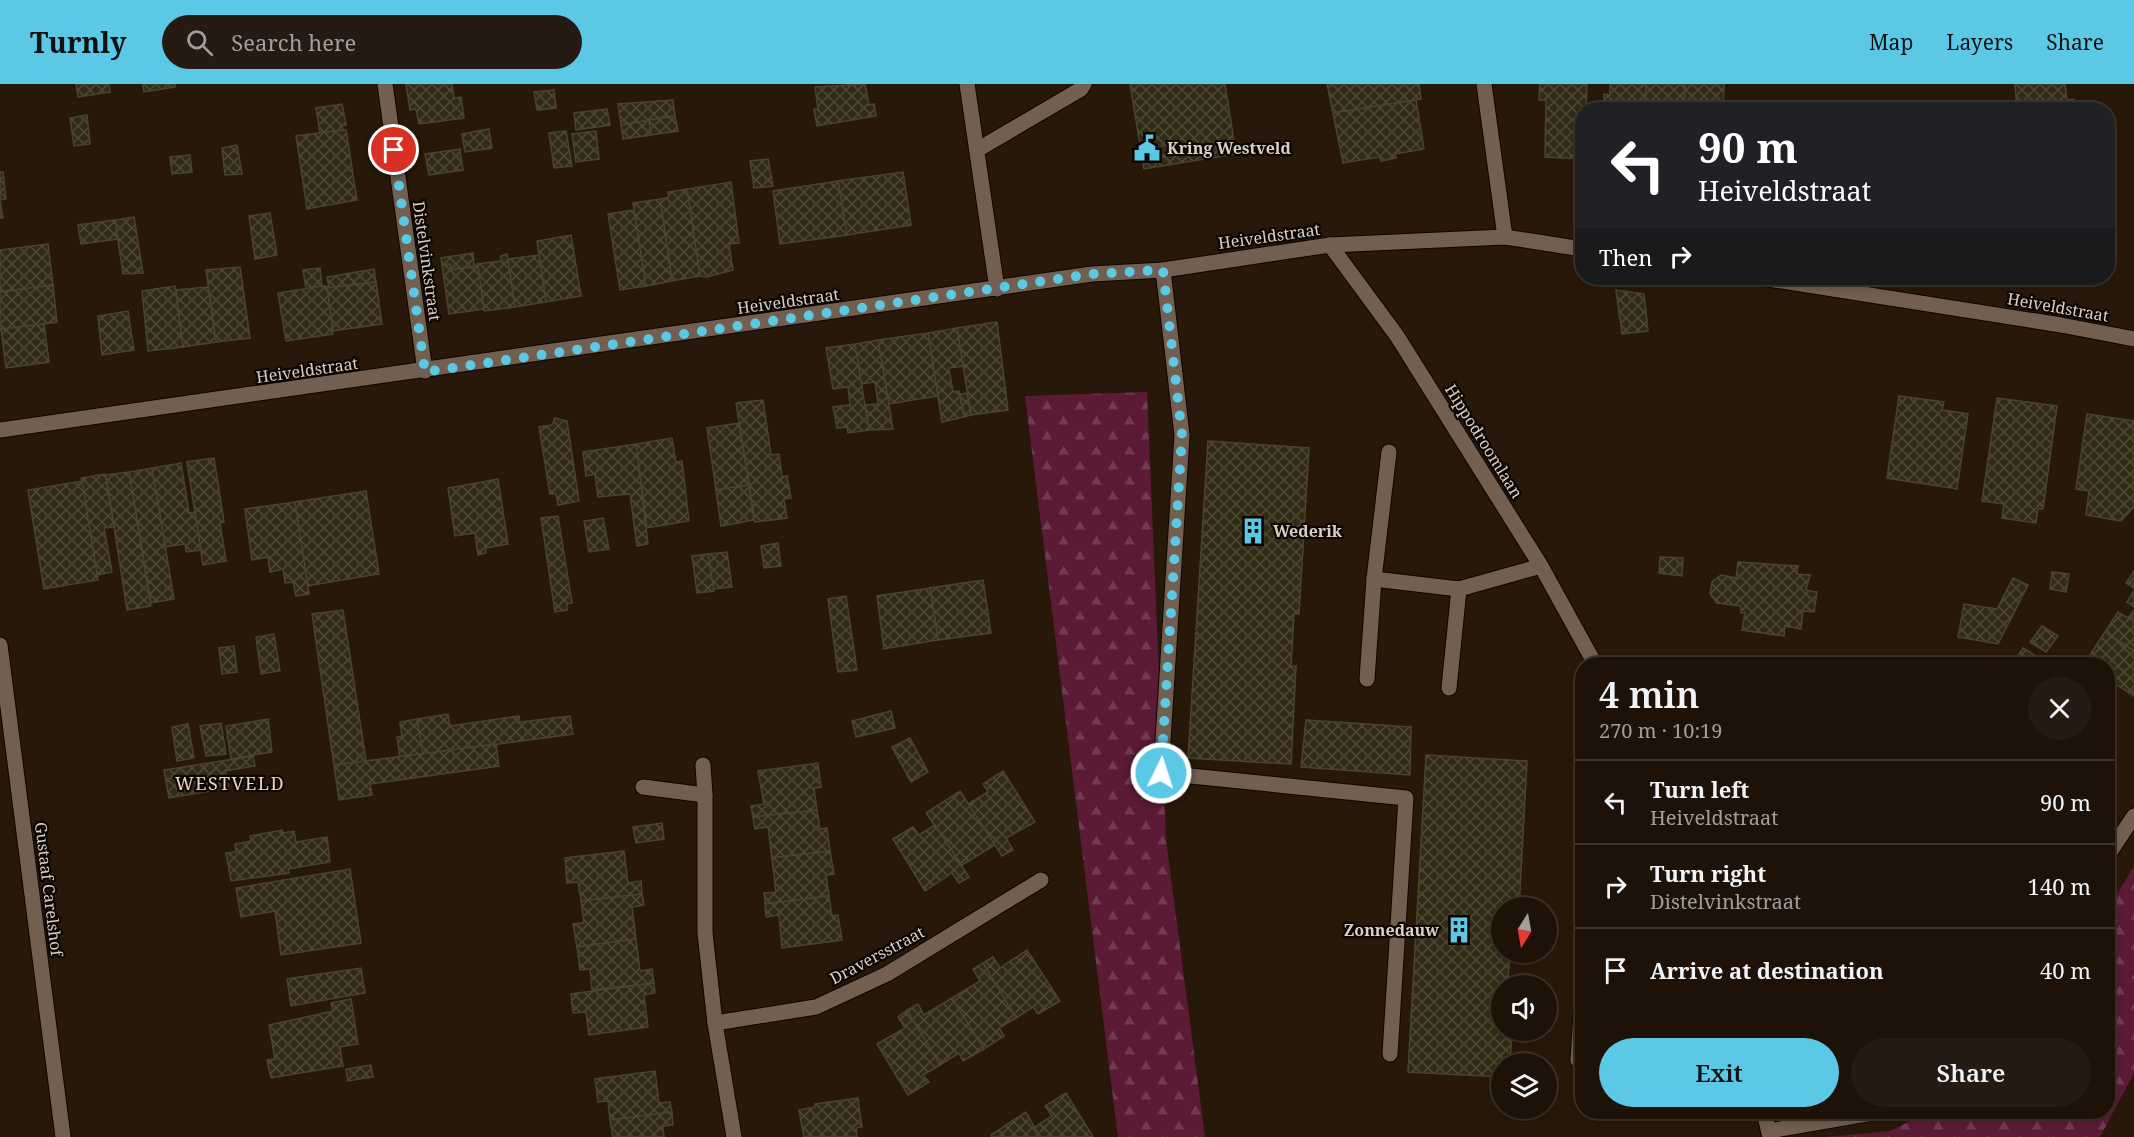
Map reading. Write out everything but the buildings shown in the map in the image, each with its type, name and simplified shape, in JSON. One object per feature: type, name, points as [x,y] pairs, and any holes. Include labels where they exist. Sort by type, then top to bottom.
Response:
[{"type":"street","name":"Distelvinkstraat","points":[[385,84],[425,372]]},
{"type":"street","points":[[967,84],[997,289]]},
{"type":"street","points":[[977,150],[1081,89],[1084,84]]},
{"type":"street","points":[[1484,84],[1505,237]]},
{"type":"street","name":"Heiveldstraat","points":[[0,430],[425,372],[1092,274],[1163,270],[1330,245],[1505,237],[1575,248]]},
{"type":"street","name":"Hippodroomlaan","points":[[1330,245],[1397,336],[1541,566],[1591,657]]},
{"type":"street","points":[[1163,270],[1182,435],[1161,773],[1406,798],[1390,1054]]},
{"type":"street","name":"Heiveldstraat","points":[[1807,285],[2061,325],[2134,339]]},
{"type":"street","points":[[1367,679],[1374,579],[1389,452]]},
{"type":"street","points":[[1374,579],[1459,589],[1541,566]]},
{"type":"street","points":[[1449,688],[1459,589]]},
{"type":"street","name":"Gustaaf Carelshof","points":[[0,645],[63,1137]]},
{"type":"street","points":[[703,765],[705,933],[715,1023],[734,1137]]},
{"type":"street","points":[[643,787],[705,795]]},
{"type":"street","points":[[2115,844],[2134,816]]},
{"type":"street","name":"Draversstraat","points":[[715,1023],[816,1007],[887,974],[1041,880]]},
{"type":"street","points":[[1766,1119],[1770,1134],[1844,1119]]},
{"type":"green space","points":[[1147,392],[1166,840],[1205,1137],[1118,1137],[1025,396]]},
{"type":"green space","points":[[2134,866],[2134,1073],[2115,1109],[2115,897]]},
{"type":"green space","points":[[1914,1119],[2110,1119],[2100,1137],[1826,1137],[1890,1131]]},
{"type":"place","name":"Kring Westveld","points":[[1147,148]]},
{"type":"place","name":"Wederik","points":[[1253,531]]},
{"type":"place","name":"Zonnedauw","points":[[1459,930]]},
{"type":"district","name":"WESTVELD","points":[[230,783]]},
{"type":"route","points":[[394,150],[425,372],[1092,274],[1163,270],[1182,435],[1161,773]]}]
